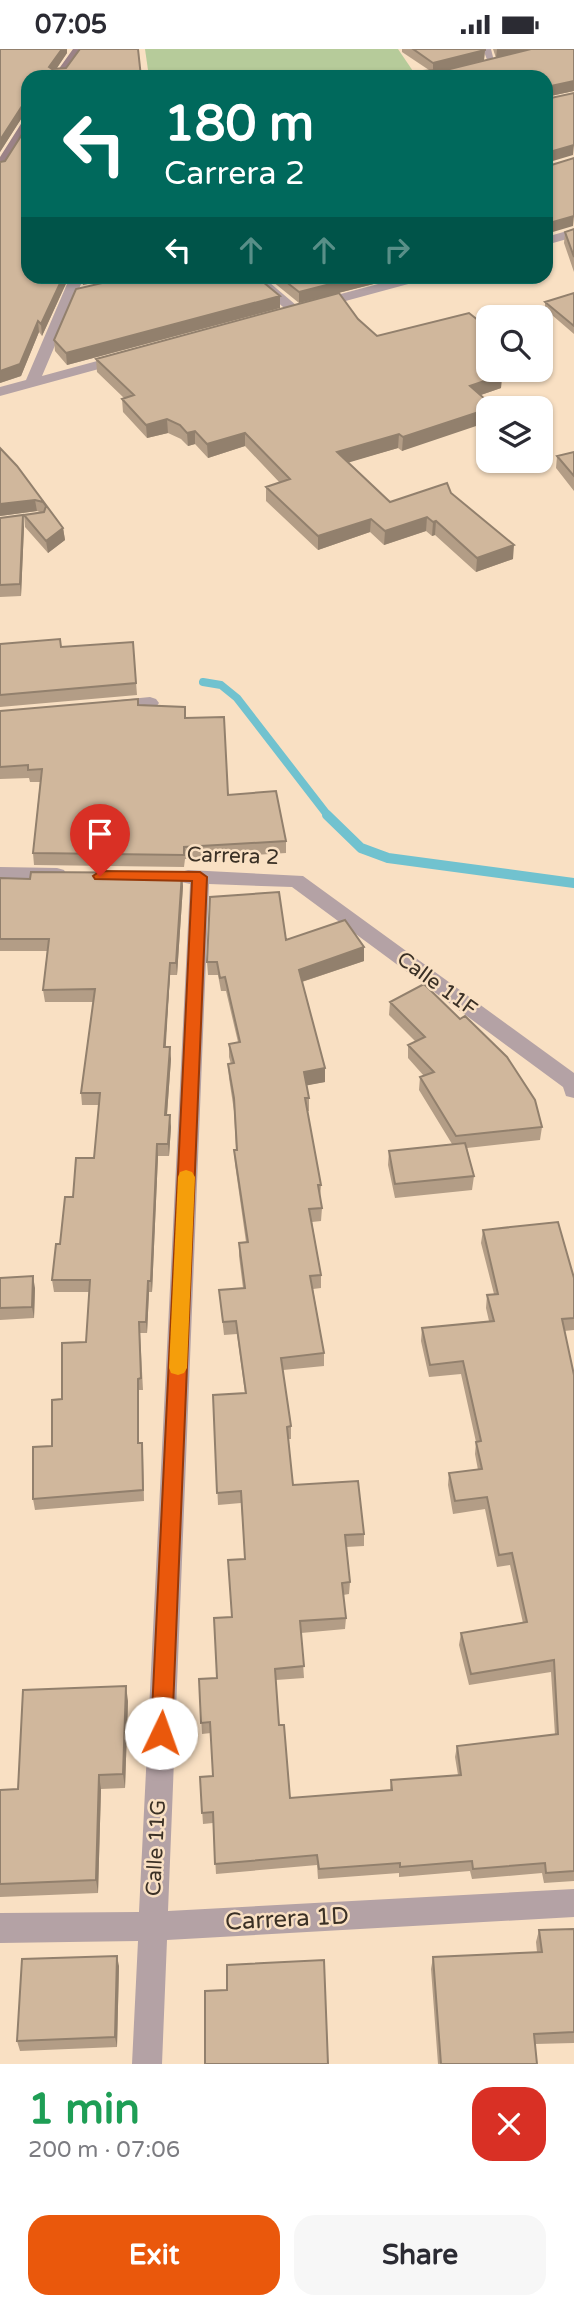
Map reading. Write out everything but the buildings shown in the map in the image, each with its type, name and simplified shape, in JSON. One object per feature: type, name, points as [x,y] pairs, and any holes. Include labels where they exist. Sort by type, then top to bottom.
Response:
[{"type":"street","points":[[64,70],[79,49]]},
{"type":"street","points":[[486,64],[505,60]]},
{"type":"street","points":[[0,167],[13,146]]},
{"type":"street","points":[[553,239],[574,233]]},
{"type":"street","points":[[32,383],[73,284]]},
{"type":"street","points":[[262,284],[290,312],[392,284]]},
{"type":"street","points":[[67,296],[93,289]]},
{"type":"street","points":[[0,392],[138,354]]},
{"type":"street","points":[[95,708],[149,703]]},
{"type":"street","points":[[0,874],[80,875]]},
{"type":"street","name":"Carrera 2","points":[[173,876],[296,881]]},
{"type":"street","name":"Calle 11G","points":[[147,2064],[200,877]]},
{"type":"street","name":"Calle 11F","points":[[296,881],[574,1083],[574,1090]]},
{"type":"street","name":"Carrera 1D","points":[[0,1928],[153,1926],[574,1903]]},
{"type":"lane","points":[[486,64],[487,49]]},
{"type":"green space","points":[[145,49],[398,49],[412,70],[148,70]]},
{"type":"waterway","points":[[203,682],[221,685],[237,698],[329,817]]},
{"type":"waterway","points":[[329,817],[361,848],[388,858],[574,883]]},
{"type":"slow traffic","points":[[178,1368],[186,1177]]},
{"type":"route","points":[[100,876],[200,877],[161,1733]]}]
